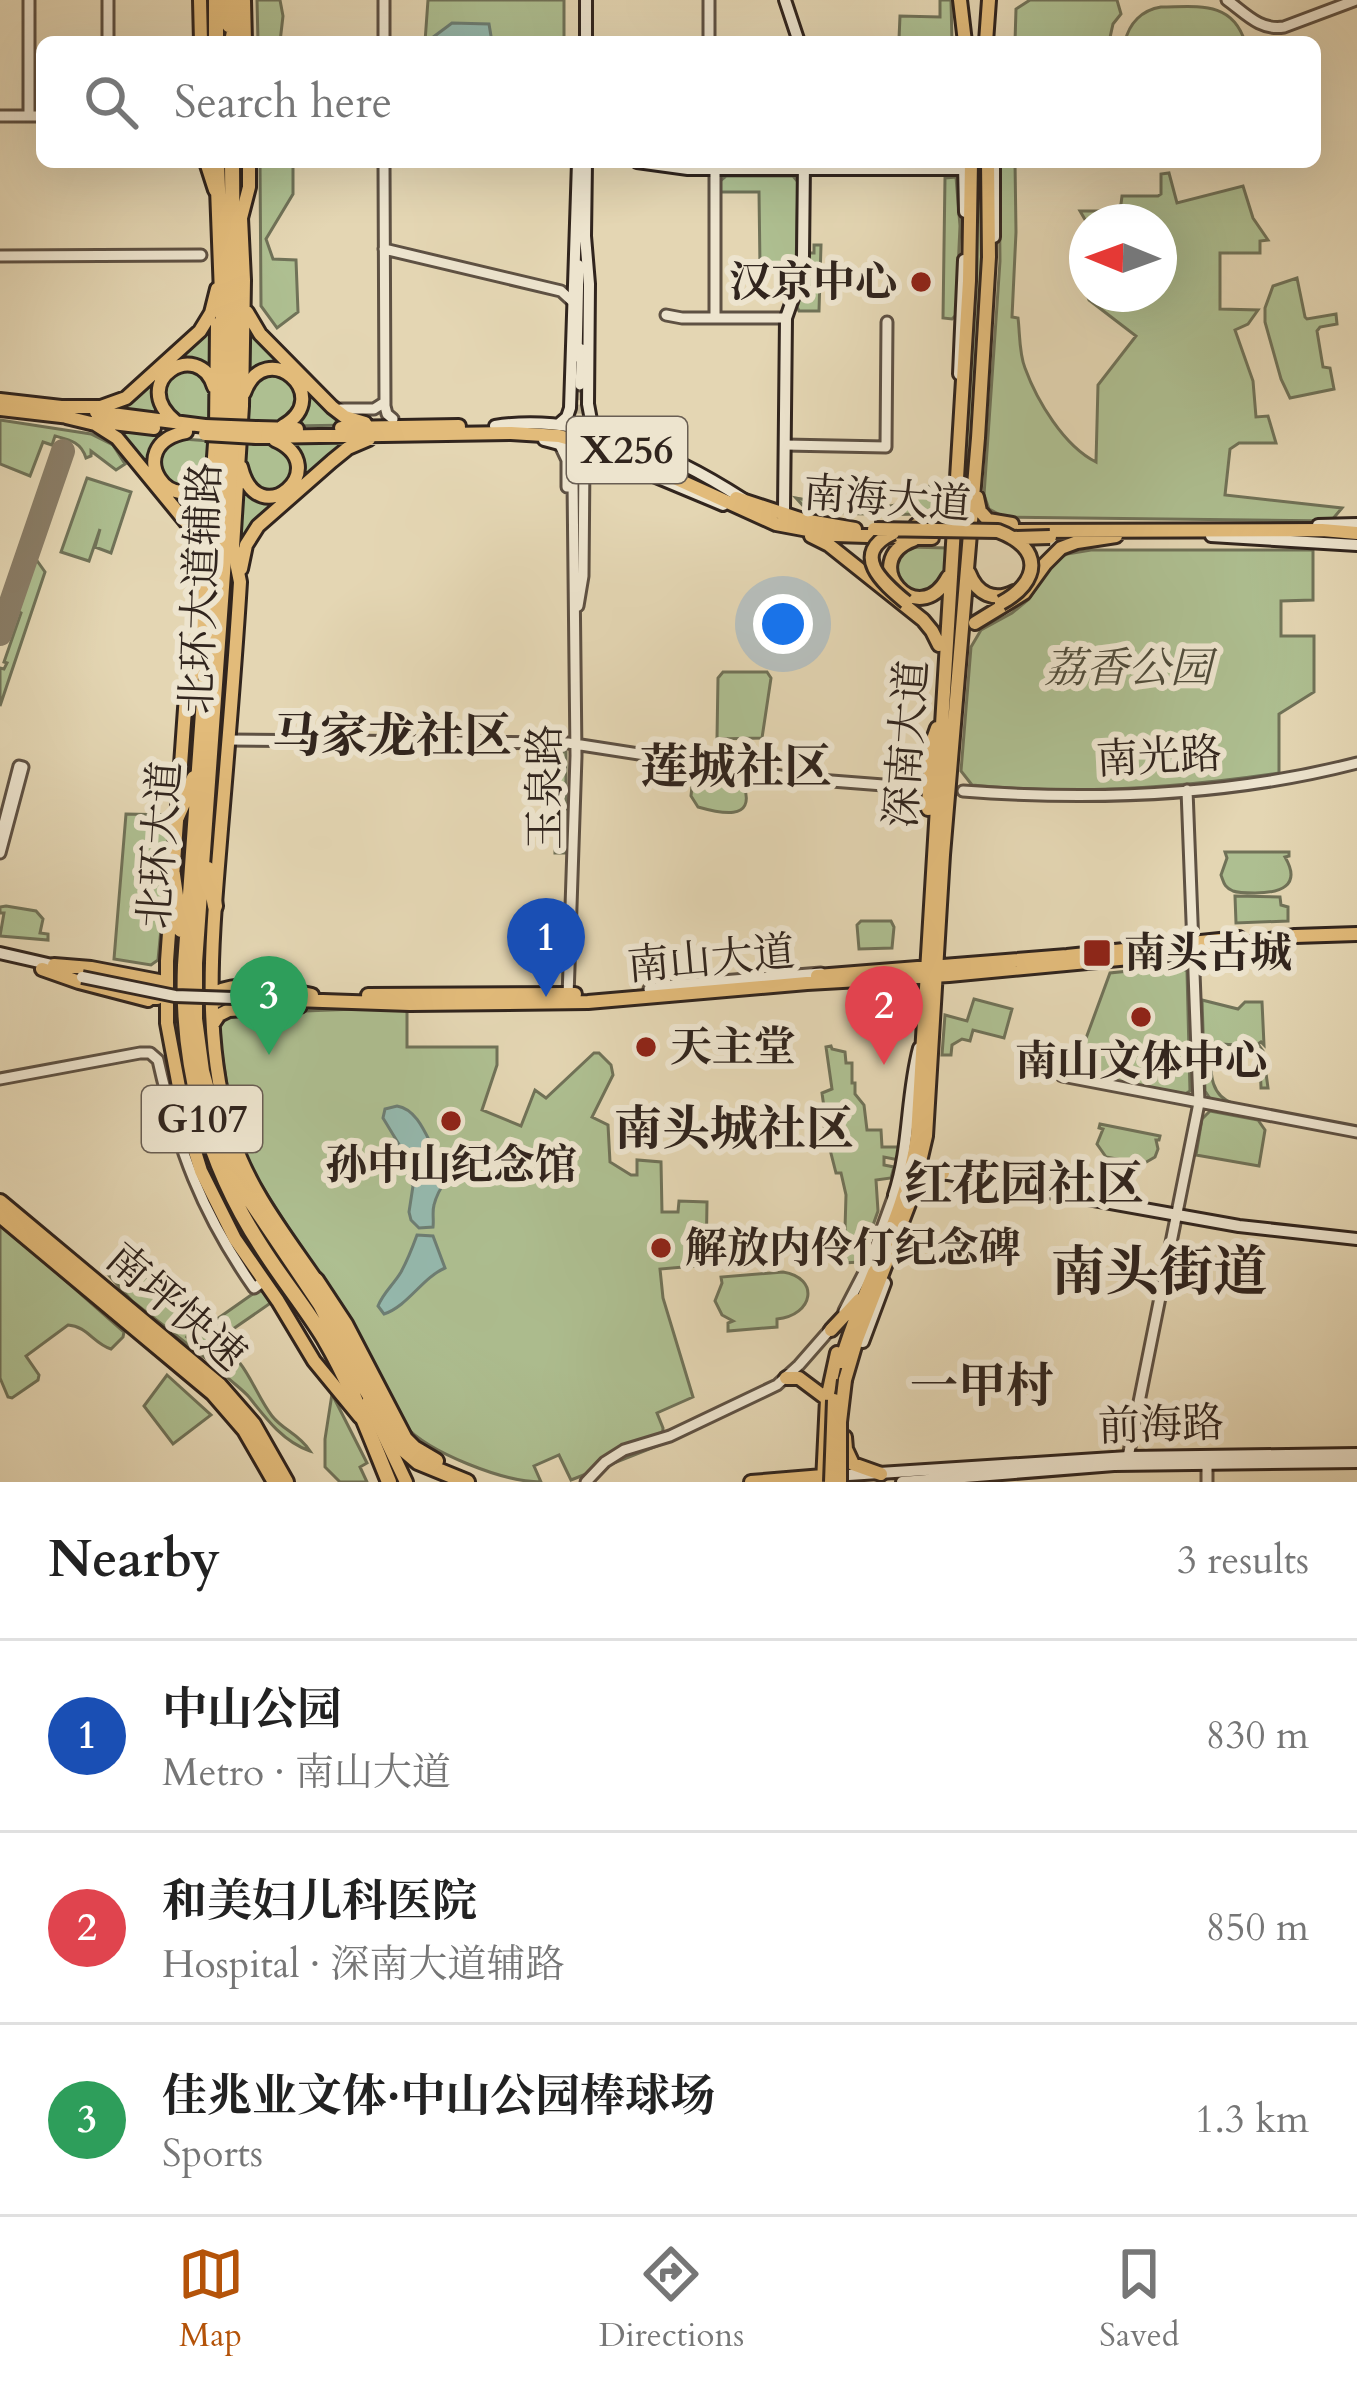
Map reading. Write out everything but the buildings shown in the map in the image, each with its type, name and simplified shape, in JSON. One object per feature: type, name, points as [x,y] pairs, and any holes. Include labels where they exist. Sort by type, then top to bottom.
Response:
[{"type":"highway","points":[[216,0],[216,36]]},
{"type":"highway","points":[[228,0],[231,36]]},
{"type":"highway","points":[[233,36],[242,0]]},
{"type":"highway","name":"北环大道","points":[[218,168],[225,345],[221,460],[185,965],[187,1044],[213,1154],[232,1197],[323,1337],[372,1434]]},
{"type":"highway","name":"北环大道","points":[[234,168],[234,420],[195,963],[197,1042],[224,1151],[244,1191],[320,1304],[398,1469]]},
{"type":"highway","points":[[235,168],[241,218]]},
{"type":"highway","points":[[218,661],[233,547]]},
{"type":"highway","points":[[178,818],[199,768],[200,653]]},
{"type":"highway","points":[[203,846],[214,906]]},
{"type":"highway","points":[[173,875],[185,965]]},
{"type":"highway","points":[[234,1142],[244,1191]]},
{"type":"highway","name":"南坪快速","points":[[0,1202],[241,1408],[290,1482]]},
{"type":"highway","name":"南坪快速","points":[[0,1215],[213,1393],[255,1445],[270,1482]]},
{"type":"highway","points":[[316,1280],[345,1324],[405,1439],[398,1469]]},
{"type":"highway","name":"G107","points":[[372,1434],[398,1469]]},
{"type":"highway","points":[[398,1469],[418,1462],[466,1482]]},
{"type":"highway","points":[[398,1469],[485,1482]]},
{"type":"main road","points":[[200,0],[201,36]]},
{"type":"main road","points":[[242,0],[245,36]]},
{"type":"main road","points":[[582,36],[583,0]]},
{"type":"main road","points":[[785,0],[797,36]]},
{"type":"main road","points":[[962,0],[964,36]]},
{"type":"main road","points":[[987,0],[987,36]]},
{"type":"main road","points":[[208,168],[220,208]]},
{"type":"main road","name":"北环大道辅路","points":[[249,168],[241,218],[242,406],[233,547],[240,582],[214,906],[212,1025],[216,1068],[234,1142],[262,1200],[316,1280]]},
{"type":"main road","points":[[804,168],[801,270],[786,318],[785,445],[777,509],[848,524],[928,524],[947,511],[961,412],[958,357],[967,168]]},
{"type":"main road","name":"深南大道","points":[[835,1480],[824,1455],[833,1365],[926,1136],[939,761],[969,281],[967,168]]},
{"type":"main road","points":[[978,438],[994,241],[990,168]]},
{"type":"main road","name":"深南大道","points":[[937,859],[976,467],[990,168]]},
{"type":"main road","points":[[581,169],[581,236],[574,285],[576,390],[579,404],[588,398]]},
{"type":"main road","points":[[581,236],[589,284],[588,398],[595,432],[612,444]]},
{"type":"main road","points":[[64,412],[126,398],[200,332],[217,289],[220,238]]},
{"type":"main road","points":[[964,253],[969,281]]},
{"type":"main road","points":[[244,280],[248,314],[255,327],[332,407],[356,421],[395,427]]},
{"type":"main road","name":"北环大道辅路","points":[[217,289],[214,459],[200,653],[186,694],[166,961],[167,1023],[182,1132],[225,1221],[314,1361],[372,1434]]},
{"type":"main road","points":[[986,300],[990,328]]},
{"type":"main road","points":[[982,372],[988,350]]},
{"type":"main road","points":[[214,459],[207,478],[195,489],[180,492],[166,487],[157,475],[156,452],[164,440],[184,428],[165,412],[159,386],[171,370],[183,365],[201,368],[210,376],[217,400]]},
{"type":"main road","points":[[242,406],[246,385],[256,373],[271,368],[290,375],[302,393],[300,410],[291,422],[264,433]]},
{"type":"main road","points":[[559,424],[567,417],[576,390]]},
{"type":"main road","name":"南海大道","points":[[0,406],[264,433],[395,427],[560,430],[612,444],[776,524],[852,537],[995,535],[1103,524],[1357,541]]},
{"type":"main road","points":[[64,412],[117,438],[195,533],[206,571]]},
{"type":"main road","points":[[495,426],[526,421],[595,432],[720,484],[750,508]]},
{"type":"main road","points":[[240,582],[246,545],[258,526],[348,448],[395,427]]},
{"type":"main road","name":"南海大道","points":[[395,427],[559,436],[602,447],[750,508],[777,509],[832,526],[995,535]]},
{"type":"main road","points":[[239,450],[247,484],[262,495],[279,496],[292,485],[297,464],[291,449],[264,433]]},
{"type":"main road","points":[[511,434],[595,452],[714,502],[750,508]]},
{"type":"main road","points":[[976,467],[980,511],[988,520],[1050,531]]},
{"type":"main road","points":[[776,524],[829,545],[922,620],[939,651]]},
{"type":"main road","points":[[1215,533],[1256,526],[1357,524]]},
{"type":"main road","points":[[906,530],[880,541],[873,567],[880,580],[930,622],[939,651],[935,736],[939,761]]},
{"type":"main road","name":"南海大道","points":[[1050,531],[1117,536],[1215,533]]},
{"type":"main road","points":[[967,559],[974,584],[983,593],[996,597],[1020,586],[1027,568],[1024,557],[1014,544],[995,535]]},
{"type":"main road","points":[[995,535],[1023,544],[1031,566],[1023,589],[1006,603]]},
{"type":"main road","points":[[960,647],[982,615],[1028,590],[1054,554],[1070,545],[1117,536]]},
{"type":"main road","points":[[932,538],[908,541],[894,554],[890,572],[900,590],[913,597],[933,594],[942,587],[951,564]]},
{"type":"main road","points":[[948,622],[954,627],[957,622],[960,576],[967,559]]},
{"type":"main road","points":[[924,995],[918,983],[904,973],[945,924],[961,729],[956,703]]},
{"type":"main road","points":[[942,716],[931,745],[927,818],[937,859],[949,880]]},
{"type":"main road","name":"南山大道","points":[[315,998],[382,1004],[650,993],[1194,948],[1291,930],[1357,930]]},
{"type":"main road","name":"南山大道","points":[[4,957],[176,992],[294,998],[570,997]]},
{"type":"main road","points":[[140,976],[158,972],[166,961]]},
{"type":"main road","points":[[212,963],[220,981],[236,987]]},
{"type":"main road","points":[[48,967],[156,980],[161,987],[157,998],[141,998]]},
{"type":"main road","points":[[48,967],[79,982],[158,1005],[167,1023]]},
{"type":"main road","name":"深南大道","points":[[841,1381],[912,1196],[924,995],[930,971]]},
{"type":"main road","name":"南山大道","points":[[650,993],[705,984],[828,979]]},
{"type":"main road","points":[[315,998],[280,989],[236,987],[216,994],[221,1006],[239,1009],[382,1004]]},
{"type":"main road","points":[[212,1025],[219,1015],[239,1009]]},
{"type":"main road","points":[[884,1242],[905,1153],[921,1039]]},
{"type":"main road","points":[[926,1136],[929,1155],[943,1170]]},
{"type":"main road","points":[[917,1165],[1178,1212],[1355,1236]]},
{"type":"main road","points":[[912,1196],[922,1179],[943,1170]]},
{"type":"main road","points":[[863,1342],[896,1253],[899,1230]]},
{"type":"main road","name":"深南大道","points":[[835,1480],[847,1406],[884,1270]]},
{"type":"main road","points":[[831,1330],[864,1294]]},
{"type":"main road","name":"深南大道","points":[[835,1480],[832,1416],[854,1319]]},
{"type":"main road","points":[[786,1378],[799,1378],[826,1399]]},
{"type":"main road","points":[[845,1436],[853,1464],[881,1474]]},
{"type":"main road","points":[[802,1477],[824,1455]]},
{"type":"main road","name":"前海路","points":[[751,1482],[1128,1461],[1357,1461]]},
{"type":"main road","name":"前海路","points":[[902,1482],[1128,1461],[1357,1461]]},
{"type":"main road","points":[[398,1469],[406,1482]]},
{"type":"street","points":[[29,0],[29,116]]},
{"type":"street","points":[[108,36],[109,0]]},
{"type":"street","points":[[384,0],[384,36]]},
{"type":"street","points":[[709,0],[709,36]]},
{"type":"street","points":[[1227,0],[1262,26],[1276,29],[1357,0]]},
{"type":"street","points":[[0,116],[36,116]]},
{"type":"street","points":[[385,168],[385,402],[395,427]]},
{"type":"street","points":[[715,168],[715,318]]},
{"type":"street","points":[[576,390],[581,236]]},
{"type":"street","points":[[384,249],[561,291],[574,303]]},
{"type":"street","points":[[0,256],[201,256]]},
{"type":"street","points":[[561,291],[574,285]]},
{"type":"street","points":[[666,315],[786,318]]},
{"type":"street","points":[[785,445],[886,447],[887,322]]},
{"type":"street","points":[[341,409],[374,409],[385,402]]},
{"type":"street","name":"玉泉路","points":[[559,443],[575,477],[583,576],[576,606],[570,997]]},
{"type":"street","points":[[575,477],[585,455],[595,452]]},
{"type":"street","points":[[228,740],[577,745],[777,776],[922,788],[793,781],[577,745]]},
{"type":"street","name":"南光路","points":[[963,791],[1024,796],[1187,790],[1272,782],[1357,763]]},
{"type":"street","points":[[0,839],[23,766],[0,854]]},
{"type":"street","points":[[1128,1461],[1198,1103],[1187,790]]},
{"type":"street","points":[[0,1079],[151,1053],[158,1060],[182,1132]]},
{"type":"street","points":[[1062,1076],[1357,1132]]},
{"type":"street","points":[[587,1481],[624,1450],[670,1436],[786,1378],[831,1330],[860,1281],[894,1195]]},
{"type":"street","points":[[1207,1482],[1208,1463]]},
{"type":"green space","points":[[257,0],[280,0],[281,36],[258,36]]},
{"type":"green space","points":[[428,0],[564,0],[564,36],[425,36]]},
{"type":"green space","points":[[940,0],[951,0],[952,36],[899,36],[900,16],[940,17]]},
{"type":"green space","points":[[1030,0],[1117,0],[1121,14],[1110,36],[1015,36],[1016,9]]},
{"type":"green space","points":[[1212,9],[1231,19],[1242,36],[1127,36],[1137,18],[1148,11]]},
{"type":"green space","points":[[260,168],[293,168],[293,194],[266,239],[273,259],[296,260],[298,312],[277,328],[261,306]]},
{"type":"green space","points":[[974,168],[983,168],[984,252],[965,527],[957,527]]},
{"type":"green space","points":[[999,168],[1015,168],[1012,317],[1018,318],[1023,362],[1053,421],[1096,462],[1098,385],[1136,336],[1105,312],[1177,312],[1177,204],[1121,204],[1122,196],[1158,196],[1161,174],[1169,173],[1177,203],[1243,186],[1253,218],[1268,240],[1260,241],[1260,253],[1220,253],[1220,309],[1258,310],[1248,324],[1235,330],[1253,381],[1256,417],[1268,416],[1276,443],[1239,443],[1230,449],[1225,495],[1342,508],[1331,521],[1004,517],[989,509],[984,495],[1000,261]]},
{"type":"green space","points":[[726,176],[793,176],[798,182],[796,268],[760,267],[759,192],[720,192],[720,181]]},
{"type":"green space","points":[[956,177],[960,226],[956,315],[952,319],[943,318],[945,178]]},
{"type":"green space","points":[[814,245],[821,245],[819,311],[799,311],[809,253],[814,253]]},
{"type":"green space","points":[[1297,278],[1307,319],[1336,314],[1337,324],[1317,331],[1323,367],[1330,368],[1334,389],[1290,398],[1265,322],[1265,308],[1273,286]]},
{"type":"green space","points":[[215,313],[215,376],[211,370],[163,371],[166,418],[109,411],[128,401]]},
{"type":"green space","points":[[246,316],[352,425],[291,426],[302,418],[306,397],[287,370],[246,380]]},
{"type":"green space","points":[[180,370],[196,370],[212,388],[211,421],[179,417],[167,406],[165,389]]},
{"type":"green space","points":[[275,374],[294,389],[294,408],[283,422],[247,423],[254,385]]},
{"type":"green space","points":[[0,420],[91,434],[113,445],[125,464],[116,470],[91,451],[86,458],[78,445],[55,436],[52,445],[43,442],[30,476],[0,464]]},
{"type":"green space","points":[[108,426],[170,434],[156,447],[163,487],[200,491],[210,481],[205,548]]},
{"type":"green space","points":[[183,439],[210,441],[208,466],[195,486],[172,486],[161,471],[162,452]]},
{"type":"green space","points":[[359,440],[255,526],[239,561],[243,487],[271,501],[302,461],[289,442]]},
{"type":"green space","points":[[246,442],[274,444],[288,452],[294,475],[277,492],[254,488],[245,467]]},
{"type":"green space","points":[[87,478],[131,492],[111,553],[95,547],[100,529],[89,561],[61,552]]},
{"type":"green space","points":[[934,481],[941,482],[940,497],[925,514],[821,511],[806,509],[796,498],[851,507],[888,507],[921,494]]},
{"type":"green space","points":[[907,547],[948,548],[945,575],[927,593],[905,589],[895,569]]},
{"type":"green space","name":"荔香公园","points":[[1091,550],[1313,550],[1313,600],[1281,601],[1281,636],[1314,636],[1314,692],[1279,714],[1279,773],[1126,788],[972,785],[961,771],[971,647],[981,630],[1029,599],[1053,562]]},
{"type":"green space","points":[[33,555],[45,572],[0,706],[0,668],[7,663],[21,613],[14,609]]},
{"type":"green space","points":[[723,672],[767,672],[771,678],[762,738],[717,739],[718,678]]},
{"type":"green space","points":[[556,752],[566,752],[566,853],[555,853]]},
{"type":"green space","points":[[696,775],[750,783],[744,786],[745,805],[733,812],[698,807],[691,796]]},
{"type":"green space","points":[[126,814],[172,815],[158,960],[151,965],[114,959]]},
{"type":"green space","points":[[1225,852],[1289,852],[1285,857],[1290,881],[1273,891],[1233,891],[1221,875]]},
{"type":"green space","points":[[1235,896],[1280,897],[1281,905],[1288,907],[1288,921],[1236,923]]},
{"type":"green space","points":[[0,907],[36,911],[43,919],[40,933],[48,934],[48,940],[0,936],[4,913]]},
{"type":"green space","points":[[891,921],[892,948],[859,949],[857,925]]},
{"type":"green space","name":"南山文体中心","points":[[1177,966],[1187,971],[1190,1091],[1185,1094],[1083,1075],[1078,1060],[1110,973]]},
{"type":"green space","points":[[974,999],[1012,1009],[1004,1038],[973,1030],[970,1041],[962,1039],[952,1045],[951,1055],[942,1055],[945,1015],[967,1021]]},
{"type":"green space","points":[[1202,1000],[1238,1009],[1245,1002],[1262,1002],[1264,1045],[1258,1044],[1268,1088],[1261,1088],[1260,1061],[1250,1046],[1222,1044],[1211,1053],[1212,1077],[1216,1090],[1234,1104],[1211,1100],[1205,1091]]},
{"type":"green space","points":[[407,1007],[407,1047],[497,1047],[497,1065],[482,1110],[521,1126],[535,1090],[546,1098],[599,1053],[611,1065],[613,1075],[592,1117],[608,1125],[610,1162],[637,1175],[637,1160],[661,1162],[662,1212],[678,1212],[679,1201],[707,1202],[706,1265],[660,1269],[663,1298],[693,1397],[657,1413],[662,1444],[571,1480],[559,1455],[534,1466],[541,1482],[468,1464],[431,1446],[404,1425],[323,1282],[246,1161],[229,1098],[218,1028],[229,1014]]},
{"type":"green space","points":[[826,1047],[845,1052],[846,1063],[852,1063],[852,1083],[864,1105],[867,1130],[881,1130],[882,1147],[902,1147],[899,1160],[884,1157],[884,1165],[894,1167],[891,1178],[876,1180],[878,1211],[860,1262],[844,1263],[846,1195],[824,1126],[822,1093],[832,1089]]},
{"type":"green space","points":[[1210,1111],[1258,1120],[1265,1130],[1259,1166],[1196,1155],[1202,1119]]},
{"type":"green space","points":[[1100,1124],[1160,1136],[1155,1157],[1143,1164],[1106,1157],[1097,1144],[1103,1129]]},
{"type":"green space","points":[[0,1223],[124,1332],[111,1349],[68,1325],[26,1356],[38,1380],[12,1398],[0,1378]]},
{"type":"green space","points":[[106,1272],[139,1272],[167,1291],[195,1324],[186,1338],[198,1326],[232,1359],[222,1371],[132,1301]]},
{"type":"green space","points":[[783,1272],[803,1281],[807,1288],[799,1311],[777,1319],[777,1327],[728,1331],[733,1321],[722,1315],[715,1301],[721,1277]]},
{"type":"green space","points":[[264,1286],[272,1302],[220,1338],[200,1325],[203,1320],[210,1324]]},
{"type":"green space","points":[[239,1362],[272,1416],[310,1451],[284,1436],[226,1376]]},
{"type":"green space","points":[[167,1375],[211,1415],[173,1444],[144,1406]]},
{"type":"green space","points":[[332,1394],[367,1463],[360,1467],[367,1482],[340,1482],[325,1467]]},
{"type":"water","points":[[452,23],[489,24],[491,36],[435,36]]},
{"type":"water","points":[[397,1106],[415,1117],[435,1152],[460,1149],[465,1158],[439,1192],[433,1227],[419,1228],[411,1220],[413,1186],[400,1146],[383,1118],[385,1109]]},
{"type":"water","points":[[417,1235],[433,1236],[445,1268],[384,1314],[378,1306],[401,1272]]},
{"type":"runway","points":[[0,634],[63,451]]},
{"type":"tunnel","points":[[577,481],[580,385]]},
{"type":"place","name":"汉京中心","points":[[921,282]]},
{"type":"place","name":"南头古城","points":[[1097,953]]},
{"type":"place","name":"中山公园","points":[[546,997]]},
{"type":"place","name":"南山文体中心","points":[[1141,1017]]},
{"type":"place","name":"天主堂","points":[[646,1047]]},
{"type":"place","name":"佳兆业文体·中山公园棒球场","points":[[269,1055]]},
{"type":"place","name":"和美妇儿科医院","points":[[884,1065]]},
{"type":"place","name":"孙中山纪念馆","points":[[451,1121]]},
{"type":"place","name":"解放内伶仃纪念碑","points":[[661,1248]]},
{"type":"district","name":"马家龙社区","points":[[392,736]]},
{"type":"district","name":"莲城社区","points":[[736,767]]},
{"type":"district","name":"南头城社区","points":[[734,1129]]},
{"type":"district","name":"红花园社区","points":[[1024,1184]]},
{"type":"district","name":"南头街道","points":[[1159,1273]]},
{"type":"district","name":"一甲村","points":[[982,1386]]}]
